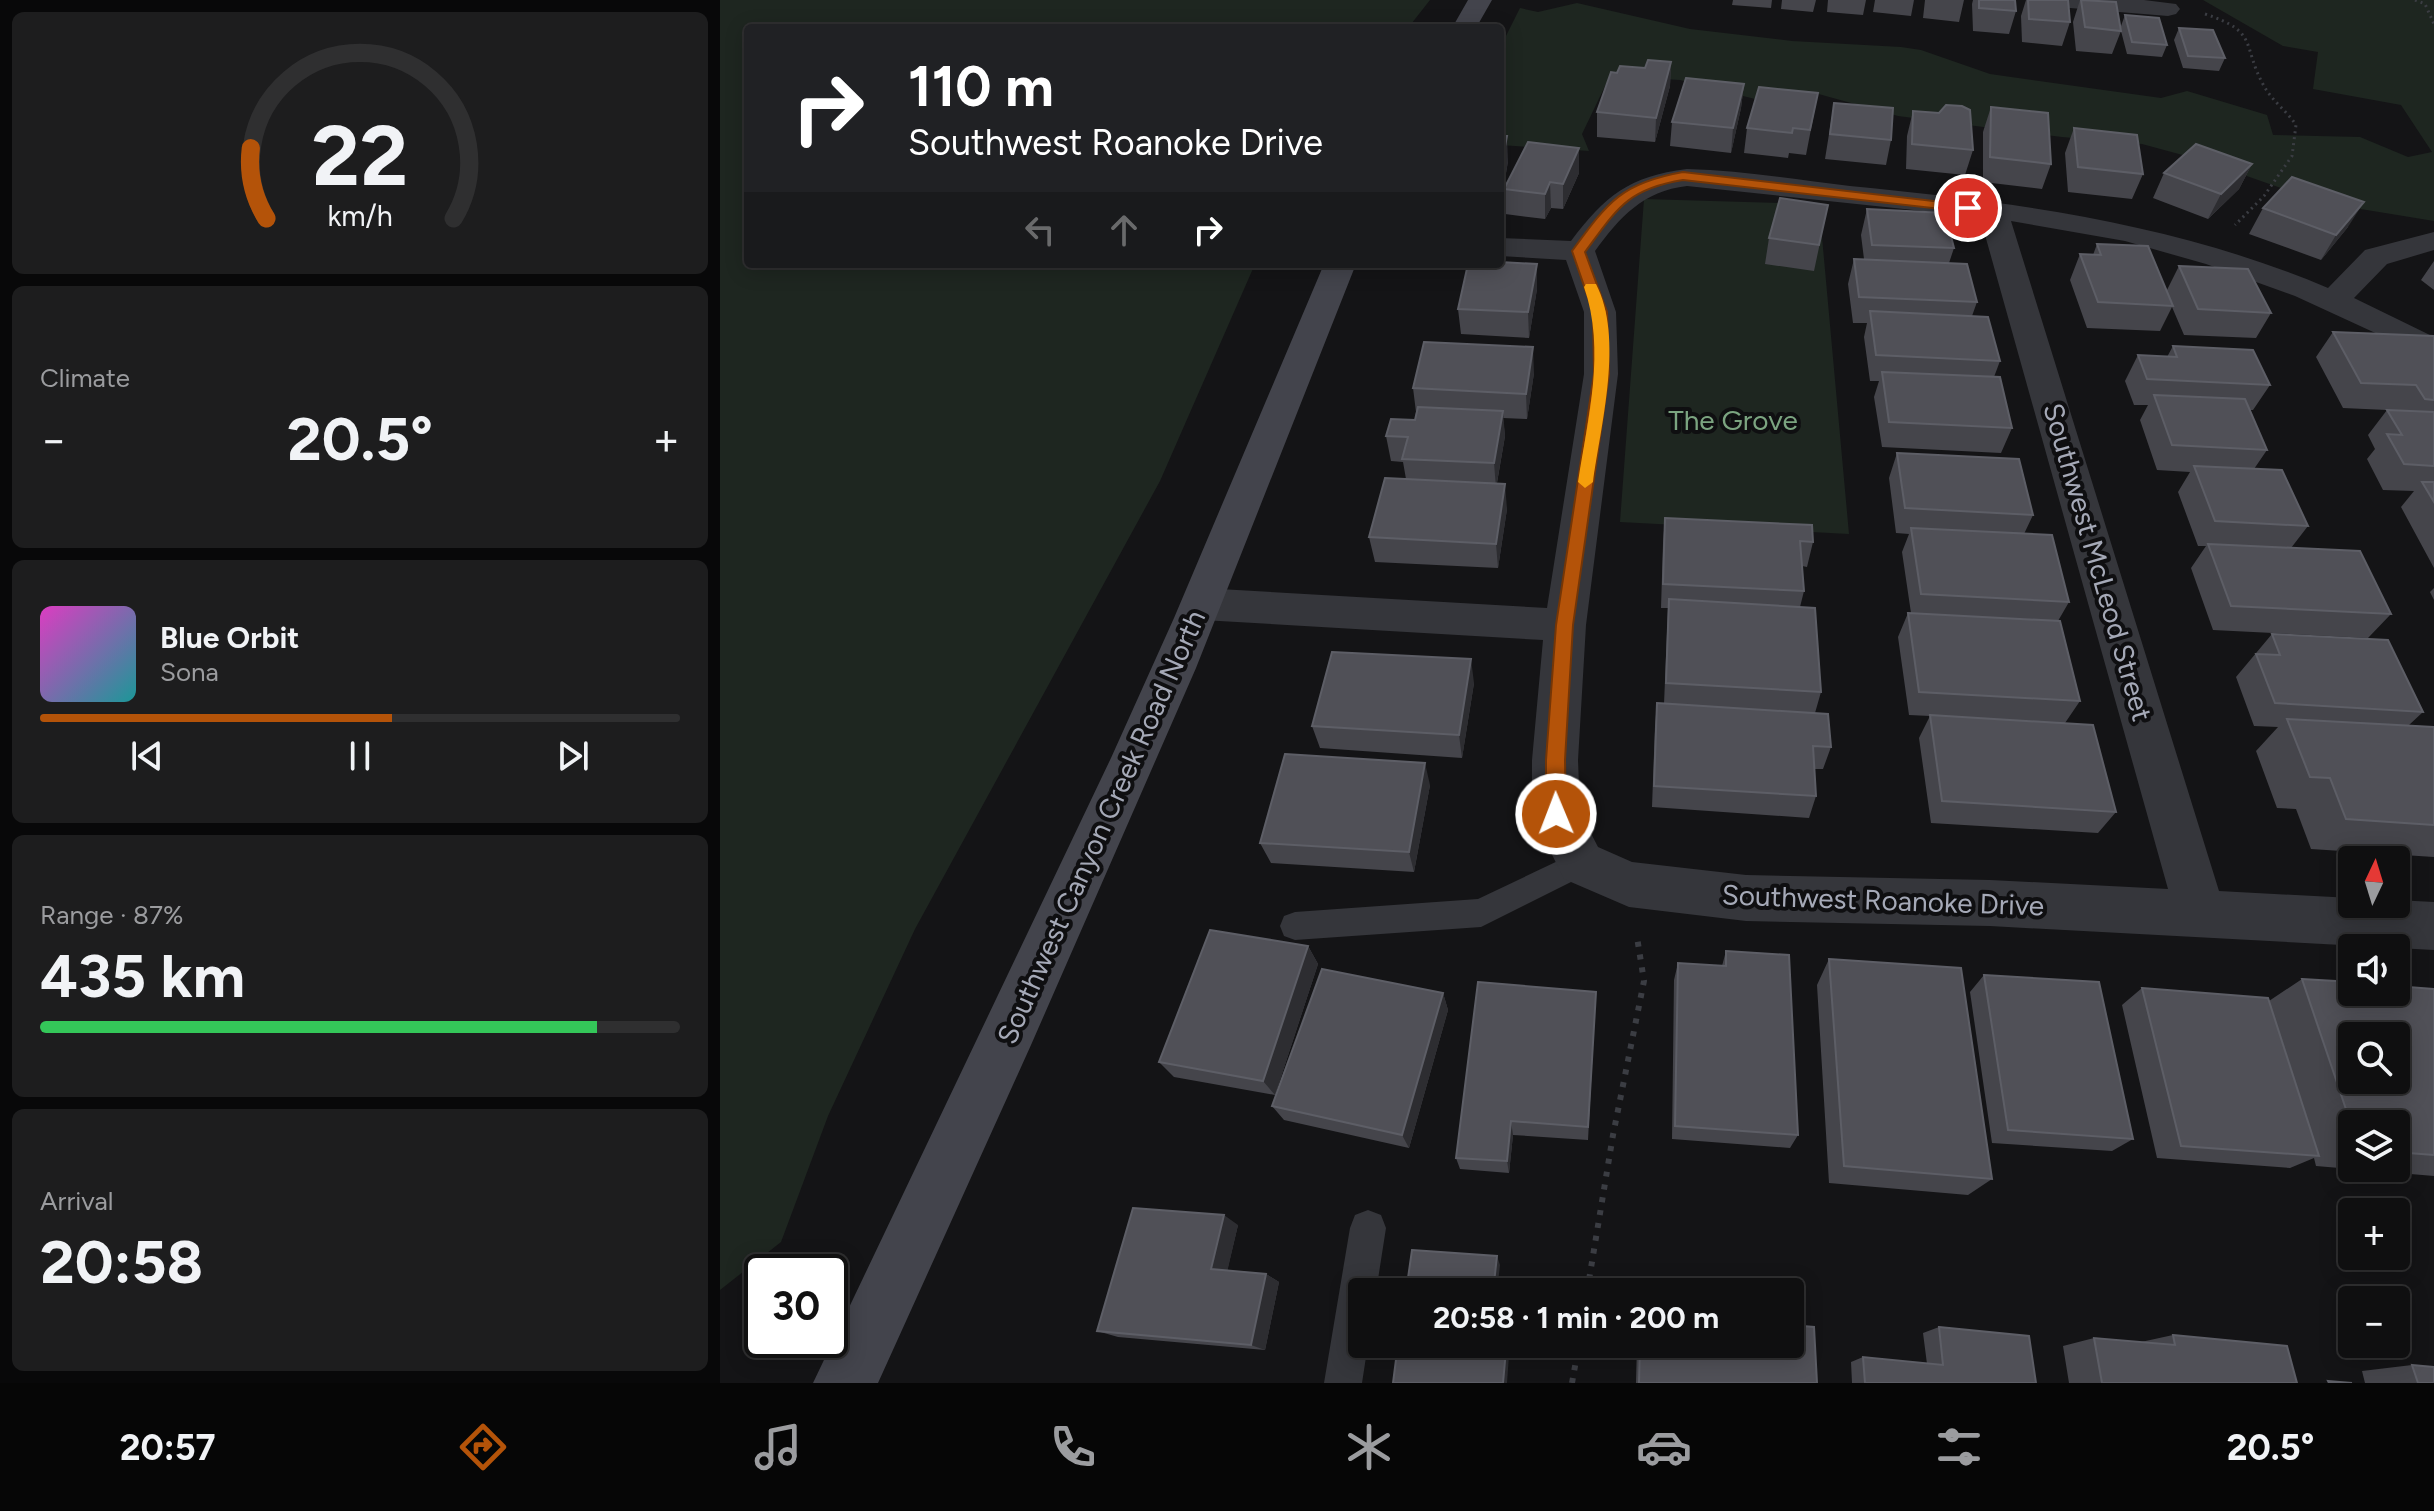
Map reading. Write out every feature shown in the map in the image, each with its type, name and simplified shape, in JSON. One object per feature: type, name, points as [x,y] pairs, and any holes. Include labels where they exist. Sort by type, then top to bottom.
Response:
[{"type":"main road","points":[[1466,24],[1480,0]]},
{"type":"main road","name":"Southwest Canyon Creek Road North","points":[[845,1383],[1102,831],[1202,604],[1291,374],[1338,268]]},
{"type":"street","points":[[2058,0],[2168,9]]},
{"type":"street","points":[[1579,251],[1611,208],[1631,191],[1656,181],[1683,176],[1993,211],[2115,230],[2206,256],[2334,300],[2434,350]]},
{"type":"street","name":"Southwest McLeod Street","points":[[1993,211],[2066,446],[2096,565],[2200,913]]},
{"type":"street","points":[[2334,300],[2376,257],[2434,241]]},
{"type":"street","points":[[1504,247],[1579,251]]},
{"type":"street","points":[[1579,251],[1600,312],[1601,374],[1565,625],[1555,760],[1556,814],[1581,863]]},
{"type":"street","points":[[1202,604],[1565,625]]},
{"type":"street","name":"Southwest Roanoke Drive","points":[[1581,863],[1629,884],[1746,898],[1990,903],[2434,926]]},
{"type":"lane","points":[[1295,926],[1481,913],[1581,863]]},
{"type":"lane","points":[[1343,1383],[1368,1228]]},
{"type":"path","points":[[2415,0],[2425,4],[2434,24]]},
{"type":"path","points":[[2168,9],[2220,18],[2244,33],[2252,45],[2263,84],[2296,125],[2292,156],[2264,196]]},
{"type":"path","points":[[1589,1278],[1613,1135],[1644,981],[1629,884]]},
{"type":"path","points":[[1572,1383],[1576,1358]]},
{"type":"green space","points":[[720,0],[1430,0],[1411,24],[744,24],[744,268],[1253,268],[1160,481],[915,929],[828,1116],[781,1242],[766,1254],[744,1254],[744,1271],[720,1290]]},
{"type":"green space","points":[[2203,0],[2434,0],[2434,221],[2324,203],[2201,160],[2142,144],[1898,116],[1815,93],[1755,99],[1680,80],[1648,78],[1606,84],[1582,134],[1589,151],[1504,145],[1504,40],[1520,8],[1538,12],[1577,3],[1690,29],[1792,41],[1921,50],[1990,74],[2161,98],[2187,91],[2267,115],[2273,135],[2360,137],[2408,157],[2432,152],[2401,105],[2313,89],[2318,52],[2283,46]]},
{"type":"green space","name":"The Grove","points":[[1644,199],[1819,204],[1849,534],[1620,522]]},
{"type":"building","points":[[1979,0],[2015,0],[2016,11],[1979,8]]},
{"type":"building","points":[[2028,0],[2068,0],[2070,22],[2029,19]]},
{"type":"building","points":[[2081,0],[2116,2],[2121,31],[2085,27]]},
{"type":"building","points":[[2125,15],[2159,18],[2167,45],[2132,42]]},
{"type":"building","points":[[2179,28],[2213,30],[2225,58],[2188,56]]},
{"type":"building","points":[[1648,60],[1671,62],[1656,118],[1597,112],[1611,72],[1617,73],[1620,66],[1645,68]]},
{"type":"building","points":[[1686,78],[1744,84],[1733,128],[1672,122]]},
{"type":"building","points":[[1759,87],[1818,93],[1810,130],[1793,128],[1792,133],[1747,128]]},
{"type":"building","points":[[1834,103],[1893,108],[1891,140],[1830,134]]},
{"type":"building","points":[[1946,105],[1970,110],[1973,150],[1912,144],[1913,111],[1939,113]]},
{"type":"building","points":[[1991,107],[2048,113],[2051,164],[1990,157]]},
{"type":"building","points":[[2074,128],[2137,135],[2143,174],[2078,167]]},
{"type":"building","points":[[1528,142],[1579,148],[1563,184],[1550,182],[1545,194],[1504,189]]},
{"type":"building","points":[[2196,144],[2252,164],[2221,194],[2164,173]]},
{"type":"building","points":[[2292,177],[2364,202],[2336,235],[2263,208]]},
{"type":"building","points":[[1780,198],[1828,205],[1819,245],[1769,238]]},
{"type":"building","points":[[1867,209],[1945,213],[1954,248],[1872,245]]},
{"type":"building","points":[[2097,244],[2148,246],[2173,306],[2098,302],[2080,254],[2101,255]]},
{"type":"building","points":[[1854,259],[1967,264],[1977,302],[1859,297]]},
{"type":"building","points":[[1504,262],[1537,264],[1528,312],[1458,309],[1467,268],[1504,268]]},
{"type":"building","points":[[2179,266],[2248,269],[2271,313],[2198,309]]},
{"type":"building","points":[[1870,311],[1988,317],[2000,361],[1876,355]]},
{"type":"building","points":[[2333,332],[2434,336],[2434,400],[2425,399],[2416,385],[2361,383]]},
{"type":"building","points":[[1424,342],[1533,347],[1526,394],[1413,388]]},
{"type":"building","points":[[2173,346],[2253,350],[2270,385],[2147,379],[2138,355],[2177,357]]},
{"type":"building","points":[[1882,372],[2000,377],[2012,428],[1889,422]]},
{"type":"building","points":[[2154,395],[2245,399],[2267,450],[2172,445]]},
{"type":"building","points":[[1418,407],[1503,411],[1494,463],[1402,459],[1408,437],[1386,436],[1391,419],[1415,420]]},
{"type":"building","points":[[2387,410],[2434,412],[2434,466],[2404,464],[2387,434],[2402,435]]},
{"type":"building","points":[[1897,453],[2019,459],[2033,515],[1905,508]]},
{"type":"building","points":[[2194,466],[2282,470],[2308,526],[2215,521]]},
{"type":"building","points":[[1385,478],[1505,484],[1496,544],[1369,537]]},
{"type":"building","points":[[2422,482],[2434,482],[2434,502]]},
{"type":"building","points":[[1665,518],[1812,525],[1813,542],[1800,541],[1804,591],[1663,584]]},
{"type":"building","points":[[1911,528],[2052,535],[2069,602],[1921,594]]},
{"type":"building","points":[[2208,544],[2360,551],[2391,614],[2231,606]]},
{"type":"building","points":[[1669,599],[1815,608],[1821,692],[1666,683]]},
{"type":"building","points":[[1908,613],[2060,621],[2080,701],[1919,692]]},
{"type":"building","points":[[2272,634],[2388,640],[2423,712],[2275,703],[2256,654],[2280,655]]},
{"type":"building","points":[[1332,652],[1471,659],[1459,735],[1312,726]]},
{"type":"building","points":[[1657,703],[1828,714],[1831,747],[1813,746],[1816,796],[1654,786]]},
{"type":"building","points":[[1930,715],[2093,725],[2116,812],[1942,801]]},
{"type":"building","points":[[2287,719],[2434,727],[2434,825],[2346,819],[2330,778],[2310,777]]},
{"type":"building","points":[[1285,754],[1425,763],[1409,852],[1260,843]]},
{"type":"building","points":[[1210,930],[1308,946],[1263,1081],[1159,1062]]},
{"type":"building","points":[[1726,951],[1789,955],[1798,1135],[1675,1126],[1678,963],[1726,966]]},
{"type":"building","points":[[1829,959],[1961,968],[1992,1179],[1844,1166]]},
{"type":"building","points":[[1322,969],[1443,993],[1402,1135],[1272,1106]]},
{"type":"building","points":[[1984,975],[2099,982],[2133,1139],[2008,1130]]},
{"type":"building","points":[[2302,979],[2338,981],[2338,1006],[2410,1006],[2410,987],[2434,989],[2434,1155],[2410,1153],[2410,1110],[2346,1110],[2341,1094],[2410,1094],[2410,1022],[2338,1022],[2338,1086]]},
{"type":"building","points":[[1478,982],[1596,992],[1588,1127],[1511,1121],[1507,1161],[1456,1158]]},
{"type":"building","points":[[2142,988],[2268,998],[2319,1156],[2181,1146]]},
{"type":"building","points":[[1133,1208],[1224,1215],[1211,1269],[1266,1274],[1251,1345],[1097,1331]]},
{"type":"building","points":[[1412,1250],[1497,1256],[1495,1278],[1408,1278]]},
{"type":"building","points":[[1804,1326],[1814,1327],[1817,1383],[1639,1383],[1640,1358],[1804,1358]]},
{"type":"building","points":[[1939,1327],[2029,1336],[2036,1383],[1865,1383],[1863,1357],[1943,1365]]},
{"type":"building","points":[[2173,1335],[2287,1346],[2297,1383],[2102,1383],[2094,1338],[2175,1345]]},
{"type":"building","points":[[1396,1358],[1505,1358],[1503,1383],[1393,1383]]},
{"type":"building","points":[[2412,1365],[2434,1367],[2434,1383],[2418,1383]]},
{"type":"slow traffic","points":[[1585,482],[1601,374],[1600,312],[1591,287]]},
{"type":"route","points":[[1556,814],[1555,760],[1565,625],[1601,374],[1600,312],[1579,251],[1611,208],[1631,191],[1656,181],[1683,176],[1968,208]]}]
